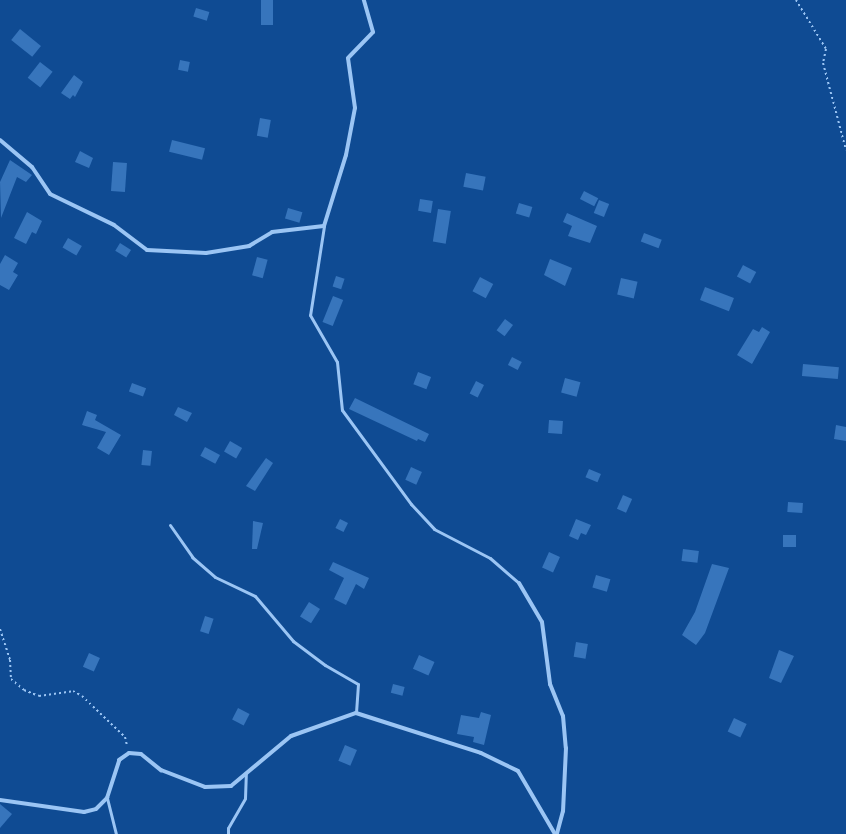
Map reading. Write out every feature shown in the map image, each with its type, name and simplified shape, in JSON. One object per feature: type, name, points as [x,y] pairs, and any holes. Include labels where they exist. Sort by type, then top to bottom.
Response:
[{"type":"street","points":[[0,140],[32,166],[50,194],[114,225],[147,250],[206,253],[249,246],[272,232],[324,226],[346,155],[355,108],[348,58],[373,32],[364,0]]},
{"type":"street","points":[[519,583],[542,622],[550,684],[563,716],[566,748],[563,811],[556,834]]},
{"type":"street","points":[[0,800],[84,812],[96,809],[107,798],[114,771],[119,760],[129,752],[141,754],[161,770],[206,787],[231,786],[291,736],[356,713],[481,753],[518,771],[556,834]]},
{"type":"lane","points":[[324,226],[310,315],[337,362],[342,410],[406,498],[434,529],[490,558],[519,583]]},
{"type":"lane","points":[[170,525],[192,557],[215,576],[255,596],[293,641],[358,684],[356,713]]},
{"type":"lane","points":[[228,834],[228,828],[245,798],[246,773]]},
{"type":"lane","points":[[107,798],[116,834]]},
{"type":"path","points":[[796,0],[826,49],[823,63],[846,150]]},
{"type":"path","points":[[0,629],[10,660],[11,679],[24,690],[39,696],[73,691],[82,696],[125,737],[129,752]]},
{"type":"building","points":[[261,0],[273,0],[273,25],[261,25]]},
{"type":"building","points":[[196,8],[209,12],[207,21],[193,17]]},
{"type":"building","points":[[20,29],[41,46],[32,57],[11,40]]},
{"type":"building","points":[[180,60],[190,62],[188,72],[178,70]]},
{"type":"building","points":[[40,62],[53,72],[40,88],[28,78]]},
{"type":"building","points":[[74,75],[83,82],[75,97],[73,95],[70,99],[61,93]]},
{"type":"building","points":[[260,118],[271,120],[268,138],[257,136]]},
{"type":"building","points":[[172,140],[205,148],[202,160],[169,152]]},
{"type":"building","points":[[80,151],[93,158],[89,168],[75,162]]},
{"type":"building","points":[[10,160],[32,175],[26,182],[17,177],[1,218],[0,182]]},
{"type":"building","points":[[113,162],[127,163],[125,192],[111,191]]},
{"type":"building","points":[[466,173],[486,177],[483,191],[463,187]]},
{"type":"building","points":[[584,191],[598,198],[594,206],[580,199]]},
{"type":"building","points":[[420,199],[433,201],[431,213],[418,211]]},
{"type":"building","points":[[599,200],[609,204],[604,217],[594,213]]},
{"type":"building","points":[[519,203],[532,207],[529,218],[516,214]]},
{"type":"building","points":[[288,208],[302,212],[299,223],[285,219]]},
{"type":"building","points":[[438,209],[451,211],[446,244],[433,242]]},
{"type":"building","points":[[27,212],[42,221],[36,234],[32,232],[26,244],[14,238]]},
{"type":"building","points":[[567,213],[597,226],[590,243],[568,236],[572,226],[563,222]]},
{"type":"building","points":[[644,233],[662,240],[659,248],[641,241]]},
{"type":"building","points":[[68,238],[82,246],[76,256],[62,248]]},
{"type":"building","points":[[120,243],[131,250],[126,258],[115,251]]},
{"type":"building","points":[[5,255],[18,263],[13,272],[18,275],[9,290],[0,285],[0,264]]},
{"type":"building","points":[[257,257],[268,260],[263,278],[252,275]]},
{"type":"building","points":[[550,259],[572,268],[565,286],[544,275]]},
{"type":"building","points":[[743,265],[756,272],[750,284],[737,276]]},
{"type":"building","points":[[336,276],[345,279],[341,289],[333,286]]},
{"type":"building","points":[[480,277],[493,284],[486,298],[472,291]]},
{"type":"building","points":[[621,278],[638,282],[634,298],[617,295]]},
{"type":"building","points":[[705,287],[734,298],[729,311],[700,300]]},
{"type":"building","points":[[333,296],[343,300],[333,326],[323,322]]},
{"type":"building","points":[[505,319],[513,325],[505,336],[497,330]]},
{"type":"building","points":[[762,327],[770,332],[752,364],[737,355],[753,329],[759,332]]},
{"type":"building","points":[[512,357],[522,362],[518,370],[508,365]]},
{"type":"building","points":[[803,364],[839,367],[838,379],[802,376]]},
{"type":"building","points":[[418,372],[431,377],[426,389],[413,384]]},
{"type":"building","points":[[565,378],[580,382],[577,397],[561,392]]},
{"type":"building","points":[[476,381],[484,385],[478,398],[470,393]]},
{"type":"building","points":[[132,383],[146,388],[143,397],[129,391]]},
{"type":"building","points":[[355,398],[429,434],[425,442],[418,439],[417,441],[349,409]]},
{"type":"building","points":[[178,407],[192,413],[187,422],[174,415]]},
{"type":"building","points":[[87,411],[97,415],[95,420],[121,435],[109,455],[97,448],[106,432],[82,425]]},
{"type":"building","points":[[549,420],[563,421],[562,434],[548,433]]},
{"type":"building","points":[[836,425],[846,427],[846,441],[834,439]]},
{"type":"building","points":[[230,441],[242,448],[236,458],[224,451]]},
{"type":"building","points":[[205,447],[220,455],[215,464],[200,456]]},
{"type":"building","points":[[143,450],[152,451],[150,466],[141,465]]},
{"type":"building","points":[[266,458],[273,463],[255,491],[246,486]]},
{"type":"building","points":[[411,467],[422,472],[416,485],[405,480]]},
{"type":"building","points":[[589,469],[601,474],[597,482],[585,477]]},
{"type":"building","points":[[623,495],[632,499],[626,513],[617,509]]},
{"type":"building","points":[[788,502],[803,503],[802,513],[787,512]]},
{"type":"building","points":[[340,519],[348,523],[343,532],[335,528]]},
{"type":"building","points":[[576,519],[591,525],[586,535],[581,533],[578,540],[569,536]]},
{"type":"building","points":[[253,521],[263,523],[257,549],[252,549]]},
{"type":"building","points":[[783,535],[796,535],[796,547],[783,547]]},
{"type":"building","points":[[683,549],[699,551],[697,563],[682,561]]},
{"type":"building","points":[[549,552],[560,557],[553,572],[542,568]]},
{"type":"building","points":[[333,562],[369,578],[364,589],[356,584],[346,605],[334,599],[344,578],[329,570]]},
{"type":"building","points":[[712,564],[729,568],[705,633],[696,645],[682,635],[695,612]]},
{"type":"building","points":[[596,575],[610,579],[607,592],[592,587]]},
{"type":"building","points":[[309,602],[320,609],[311,623],[300,616]]},
{"type":"building","points":[[205,616],[214,619],[209,634],[200,631]]},
{"type":"building","points":[[576,642],[588,644],[586,659],[574,657]]},
{"type":"building","points":[[779,650],[794,656],[781,683],[769,678]]},
{"type":"building","points":[[89,653],[100,658],[94,672],[83,667]]},
{"type":"building","points":[[419,655],[435,662],[428,676],[413,669]]},
{"type":"building","points":[[393,684],[405,687],[402,696],[391,693]]},
{"type":"building","points":[[238,708],[250,714],[244,725],[232,720]]},
{"type":"building","points":[[481,712],[491,715],[484,745],[473,742],[474,737],[457,734],[461,715],[479,718]]},
{"type":"building","points":[[734,718],[747,724],[740,738],[728,732]]},
{"type":"building","points":[[345,745],[357,750],[350,766],[338,761]]},
{"type":"building","points":[[0,804],[12,814],[0,828]]}]
